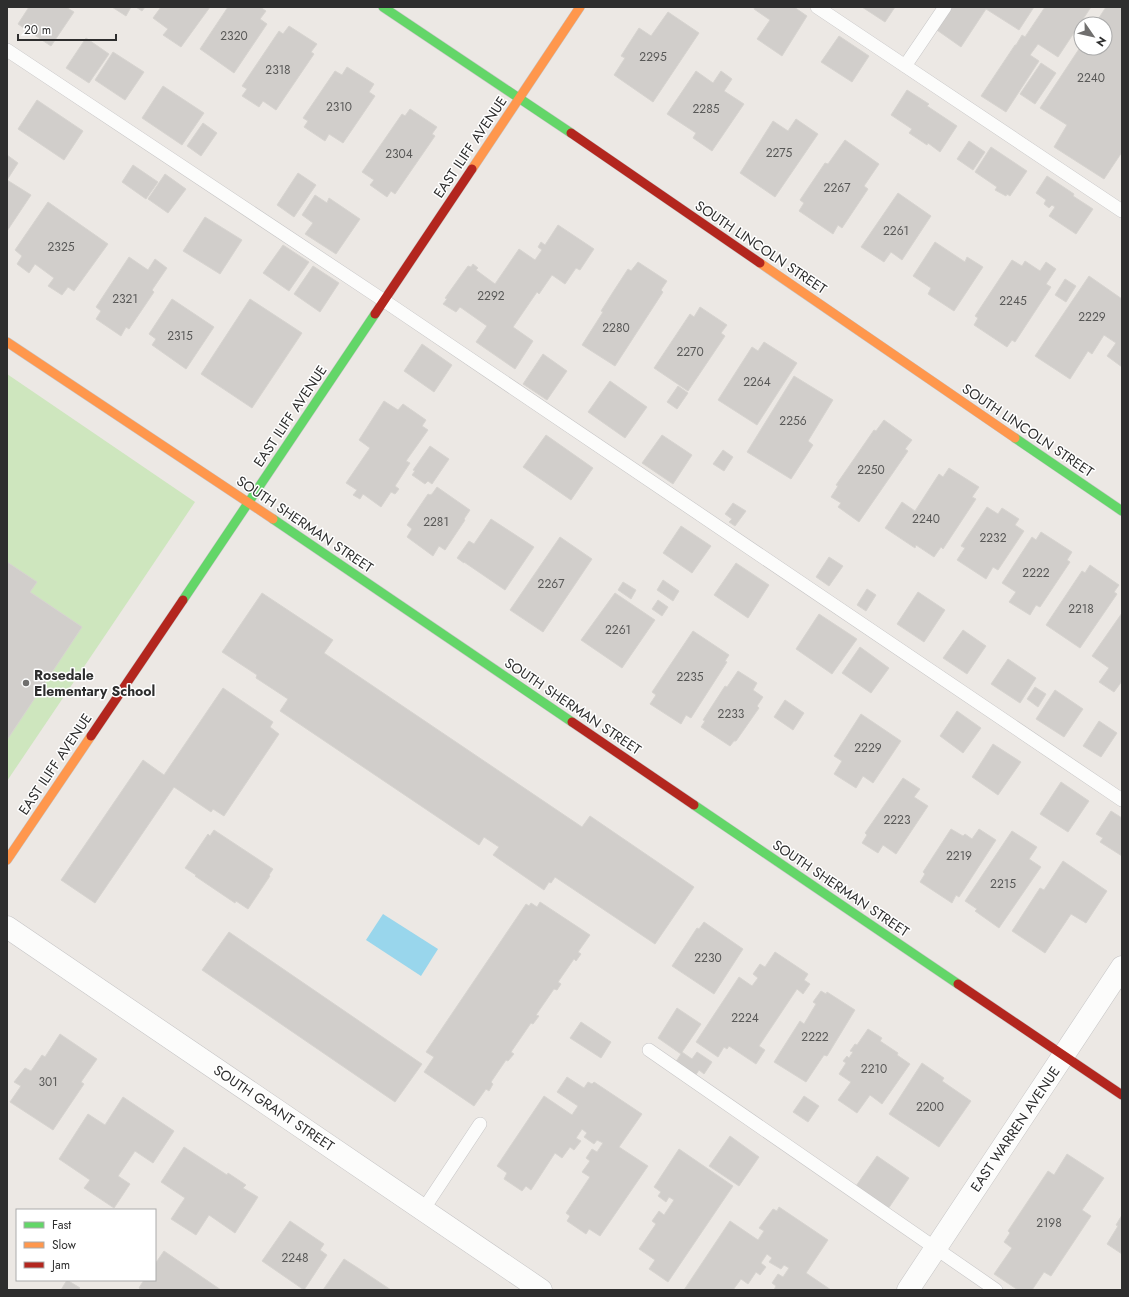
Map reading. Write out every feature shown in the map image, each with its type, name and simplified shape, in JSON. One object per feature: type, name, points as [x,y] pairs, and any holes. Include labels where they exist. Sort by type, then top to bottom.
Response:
[{"type":"street","name":"SOUTH LINCOLN STREET","points":[[383,7],[519,98],[1122,511]]},
{"type":"street","name":"EAST ILIFF AVENUE","points":[[7,860],[249,503],[383,300],[580,7]]},
{"type":"street","name":"SOUTH SHERMAN STREET","points":[[7,342],[249,503],[1122,1095]]},
{"type":"street","name":"SOUTH GRANT STREET","points":[[7,927],[541,1290]]},
{"type":"street","name":"EAST WARREN AVENUE","points":[[908,1290],[1122,967]]},
{"type":"lane","points":[[817,7],[1122,211]]},
{"type":"lane","points":[[905,66],[945,7]]},
{"type":"lane","points":[[7,50],[383,300],[1122,800]]},
{"type":"lane","points":[[649,1050],[996,1290]]},
{"type":"lane","points":[[423,1210],[480,1124]]},
{"type":"green space","points":[[7,374],[195,502],[7,781]]},
{"type":"water","points":[[383,914],[438,949],[421,976],[366,940]]},
{"type":"building","points":[[29,7],[66,7],[74,12],[51,46],[18,24]]},
{"type":"building","points":[[112,7],[131,7],[126,16]]},
{"type":"building","points":[[136,7],[145,7],[142,11]]},
{"type":"building","points":[[161,7],[210,7],[181,47],[163,35],[168,29],[153,18]]},
{"type":"building","points":[[228,7],[260,7],[266,11],[260,19],[267,24],[234,73],[200,49]]},
{"type":"building","points":[[755,7],[794,7],[807,16],[782,56],[757,39],[770,20],[754,9]]},
{"type":"building","points":[[862,7],[895,7],[885,22]]},
{"type":"building","points":[[948,7],[1034,7],[1019,30],[986,9],[961,47],[934,28]]},
{"type":"building","points":[[1045,7],[1091,7],[1085,16],[1073,16],[1073,34],[1058,57],[1038,44],[1030,55],[1039,61],[1006,112],[981,96],[1022,35],[1025,37]]},
{"type":"building","points":[[1106,7],[1122,7],[1122,152],[1104,179],[1054,147],[1067,125],[1040,108],[1074,56],[1113,56],[1113,16],[1100,16]]},
{"type":"building","points":[[668,12],[699,33],[653,102],[614,75],[625,58],[621,56],[639,28],[651,36]]},
{"type":"building","points":[[289,26],[317,44],[311,52],[314,54],[276,110],[263,101],[259,107],[242,96],[247,89],[242,86],[279,31],[283,34]]},
{"type":"building","points":[[839,36],[869,56],[852,82],[821,62]]},
{"type":"building","points":[[86,38],[109,54],[89,83],[66,68]]},
{"type":"building","points":[[113,52],[144,72],[125,100],[95,80]]},
{"type":"building","points":[[1041,63],[1056,73],[1035,104],[1020,94]]},
{"type":"building","points":[[347,67],[374,84],[369,92],[375,96],[343,143],[329,134],[325,141],[304,127],[308,121],[303,118],[335,71],[342,75]]},
{"type":"building","points":[[696,71],[713,83],[721,71],[732,79],[724,91],[744,104],[712,151],[693,138],[696,133],[667,114]]},
{"type":"building","points":[[163,86],[204,113],[182,145],[142,118]]},
{"type":"building","points":[[907,90],[929,104],[927,106],[957,126],[940,152],[928,143],[927,145],[909,133],[912,129],[891,115]]},
{"type":"building","points":[[37,100],[83,131],[64,160],[18,129]]},
{"type":"building","points":[[410,109],[437,127],[432,134],[435,136],[395,194],[391,191],[387,197],[370,185],[374,180],[362,172],[402,114],[405,116]]},
{"type":"building","points":[[796,119],[818,134],[775,197],[740,173],[773,121],[788,131]]},
{"type":"building","points":[[203,123],[217,133],[201,156],[187,146]]},
{"type":"building","points":[[845,140],[879,164],[864,186],[868,189],[842,228],[838,225],[833,234],[799,211],[804,203],[800,200],[825,163],[828,164]]},
{"type":"building","points":[[969,141],[985,152],[973,170],[957,159]]},
{"type":"building","points":[[991,147],[1027,171],[1010,196],[1007,194],[1006,196],[995,190],[997,187],[975,172]]},
{"type":"building","points":[[7,155],[18,163],[7,180]]},
{"type":"building","points":[[133,165],[158,182],[146,199],[122,182]]},
{"type":"building","points":[[298,173],[316,185],[294,217],[277,205]]},
{"type":"building","points":[[165,174],[186,189],[168,213],[148,199]]},
{"type":"building","points":[[1047,176],[1093,209],[1076,234],[1049,216],[1055,207],[1052,205],[1049,208],[1044,204],[1046,200],[1036,193]]},
{"type":"building","points":[[7,180],[31,195],[7,231]]},
{"type":"building","points":[[898,193],[931,216],[902,260],[891,252],[884,262],[861,247]]},
{"type":"building","points":[[315,195],[327,203],[329,198],[360,219],[336,254],[305,234],[313,223],[302,215]]},
{"type":"building","points":[[48,202],[108,244],[74,291],[68,287],[62,295],[48,286],[54,278],[35,264],[29,273],[17,264],[22,256],[15,250]]},
{"type":"building","points":[[205,217],[242,240],[220,274],[183,251]]},
{"type":"building","points":[[558,225],[594,249],[580,270],[576,268],[565,284],[552,275],[539,294],[537,292],[513,327],[533,341],[515,369],[476,342],[487,326],[460,307],[456,312],[443,304],[447,299],[445,298],[468,266],[471,267],[473,264],[478,268],[476,270],[495,284],[519,249],[535,260],[542,250],[538,247],[541,242],[545,245]]},
{"type":"building","points":[[935,242],[965,262],[967,257],[983,267],[954,311],[928,294],[931,288],[913,276]]},
{"type":"building","points":[[283,245],[309,262],[289,291],[263,273]]},
{"type":"building","points":[[129,257],[148,270],[155,259],[167,268],[152,290],[154,292],[129,329],[126,327],[121,336],[96,319],[101,311],[96,307]]},
{"type":"building","points":[[1012,260],[1022,266],[1025,261],[1040,271],[1046,262],[1056,269],[1046,284],[1051,287],[1015,342],[1012,340],[1007,347],[974,325],[978,318],[975,316]]},
{"type":"building","points":[[638,262],[667,281],[661,290],[663,292],[615,366],[582,345],[603,312],[601,311],[628,269],[631,271]]},
{"type":"building","points":[[313,266],[339,283],[320,312],[294,294]]},
{"type":"building","points":[[1089,276],[1122,299],[1122,367],[1107,356],[1116,343],[1104,335],[1092,354],[1088,351],[1070,379],[1035,356]]},
{"type":"building","points":[[1065,279],[1076,286],[1066,302],[1055,295]]},
{"type":"building","points":[[172,299],[214,327],[186,369],[152,345],[156,339],[149,334]]},
{"type":"building","points":[[250,299],[302,333],[252,408],[201,374]]},
{"type":"building","points":[[700,307],[727,325],[721,333],[725,336],[688,391],[654,368],[690,314],[694,317]]},
{"type":"building","points":[[764,342],[797,363],[757,425],[718,400],[752,347],[758,351]]},
{"type":"building","points":[[422,344],[452,365],[434,392],[404,371]]},
{"type":"building","points":[[543,354],[567,371],[547,400],[523,384]]},
{"type":"building","points":[[794,376],[833,400],[808,441],[813,445],[791,479],[747,452]]},
{"type":"building","points":[[610,381],[647,407],[625,438],[588,412]]},
{"type":"building","points":[[678,386],[688,393],[677,409],[667,402]]},
{"type":"building","points":[[384,401],[398,410],[403,404],[426,420],[422,426],[428,430],[406,461],[410,463],[395,486],[399,489],[395,494],[391,492],[381,507],[363,494],[360,499],[353,495],[357,490],[346,483],[370,448],[359,440]]},
{"type":"building","points":[[884,420],[912,440],[905,449],[908,451],[859,522],[838,507],[841,503],[831,497],[838,486],[836,485],[874,430],[876,431]]},
{"type":"building","points":[[546,435],[593,468],[571,500],[523,467]]},
{"type":"building","points":[[662,435],[692,455],[673,484],[642,463]]},
{"type":"building","points":[[430,446],[449,459],[432,484],[428,481],[425,484],[412,475],[415,471],[413,470]]},
{"type":"building","points":[[723,450],[733,457],[724,471],[713,464]]},
{"type":"building","points":[[949,468],[979,487],[972,497],[976,499],[943,549],[941,547],[934,557],[916,545],[915,548],[885,528],[902,502],[915,511],[939,474],[943,477]]},
{"type":"building","points":[[437,487],[470,510],[445,550],[439,546],[433,556],[407,537],[412,529],[407,525],[428,494],[432,494]]},
{"type":"building","points":[[733,503],[746,511],[735,526],[729,522],[732,519],[725,514]]},
{"type":"building","points":[[987,507],[998,514],[1002,508],[1019,519],[1015,525],[1024,531],[998,570],[993,567],[986,579],[957,560],[965,548],[961,546]]},
{"type":"building","points":[[491,519],[534,547],[505,590],[457,558],[469,541],[474,544]]},
{"type":"building","points":[[681,526],[711,546],[692,573],[663,553]]},
{"type":"building","points":[[1041,532],[1072,552],[1067,560],[1070,562],[1040,607],[1036,605],[1030,615],[1009,602],[1016,592],[1002,583],[1032,537],[1036,540]]},
{"type":"building","points":[[560,537],[592,559],[543,632],[510,610]]},
{"type":"building","points":[[829,557],[843,566],[829,586],[816,577]]},
{"type":"building","name":"Rosedale Elementary School","points":[[7,562],[37,582],[30,592],[82,627],[7,740]]},
{"type":"building","points":[[736,563],[769,585],[748,618],[714,595]]},
{"type":"building","points":[[1090,565],[1119,585],[1114,592],[1117,594],[1080,648],[1046,625],[1082,571],[1085,573]]},
{"type":"building","points":[[663,580],[679,591],[673,601],[657,590]]},
{"type":"building","points":[[623,582],[636,590],[631,599],[618,590]]},
{"type":"building","points":[[867,589],[876,595],[866,611],[857,605]]},
{"type":"building","points":[[918,592],[945,610],[924,642],[897,624]]},
{"type":"building","points":[[262,593],[333,640],[324,653],[582,827],[590,816],[694,887],[655,944],[555,877],[551,883],[549,882],[544,890],[493,855],[499,847],[484,837],[479,845],[280,711],[288,699],[256,678],[257,675],[222,652]]},
{"type":"building","points":[[615,593],[655,620],[622,668],[581,640]]},
{"type":"building","points":[[658,600],[668,607],[662,616],[652,609]]},
{"type":"building","points":[[1122,613],[1122,681],[1114,692],[1099,682],[1109,668],[1092,656]]},
{"type":"building","points":[[819,614],[857,639],[832,674],[796,649]]},
{"type":"building","points":[[963,630],[986,646],[967,674],[943,658]]},
{"type":"building","points":[[693,631],[729,655],[725,661],[727,662],[691,718],[686,715],[681,724],[650,704],[656,695],[652,692]]},
{"type":"building","points":[[860,647],[889,668],[871,693],[842,673]]},
{"type":"building","points":[[1008,659],[1036,678],[1020,703],[991,684]]},
{"type":"building","points":[[738,671],[757,683],[753,690],[763,697],[757,706],[759,708],[736,741],[734,741],[730,746],[701,727],[705,721],[703,720],[725,686],[727,687]]},
{"type":"building","points":[[1035,687],[1046,694],[1038,707],[1027,699]]},
{"type":"building","points":[[223,688],[273,722],[270,727],[279,734],[224,816],[213,809],[211,812],[174,787],[95,903],[61,880],[143,760],[164,775]]},
{"type":"building","points":[[1055,690],[1083,709],[1064,737],[1036,719]]},
{"type":"building","points":[[785,700],[804,713],[793,730],[774,717]]},
{"type":"building","points":[[957,711],[981,728],[963,753],[940,736]]},
{"type":"building","points":[[861,714],[901,741],[873,783],[863,776],[856,788],[834,774],[842,761],[834,756]]},
{"type":"building","points":[[1099,721],[1117,733],[1101,757],[1083,746]]},
{"type":"building","points":[[993,744],[1021,762],[998,795],[972,777]]},
{"type":"building","points":[[903,778],[920,789],[914,797],[928,806],[896,854],[883,845],[878,853],[862,843],[867,835],[865,833]]},
{"type":"building","points":[[1061,782],[1089,801],[1068,832],[1040,814]]},
{"type":"building","points":[[1111,811],[1122,818],[1122,856],[1100,842],[1103,838],[1096,834]]},
{"type":"building","points":[[951,829],[963,836],[965,834],[972,839],[979,829],[996,840],[959,897],[956,895],[952,903],[920,882],[925,874],[923,872]]},
{"type":"building","points":[[214,830],[273,869],[248,909],[236,901],[235,903],[185,868],[208,834],[210,836]]},
{"type":"building","points":[[1012,831],[1037,847],[1029,859],[1041,867],[999,928],[975,911],[977,909],[965,901]]},
{"type":"building","points":[[1063,861],[1107,891],[1086,923],[1071,914],[1045,953],[1012,931],[1040,888],[1044,890]]},
{"type":"building","points":[[540,902],[590,935],[578,952],[581,954],[576,961],[574,959],[558,982],[561,984],[557,990],[554,989],[536,1015],[539,1016],[533,1024],[531,1023],[511,1052],[514,1054],[508,1061],[506,1060],[491,1082],[493,1084],[489,1091],[486,1089],[474,1106],[424,1072],[434,1057],[426,1052],[526,904],[529,906],[531,903],[537,907]]},
{"type":"building","points":[[704,922],[743,949],[714,994],[672,966],[697,928],[699,929]]},
{"type":"building","points":[[229,932],[422,1064],[395,1102],[202,970]]},
{"type":"building","points":[[775,952],[808,974],[804,980],[810,984],[803,994],[797,989],[759,1046],[765,1050],[756,1064],[729,1046],[727,1049],[724,1047],[718,1057],[696,1042],[739,977],[752,986],[758,978],[753,974],[760,964],[765,967]]},
{"type":"building","points":[[821,991],[826,994],[827,992],[855,1010],[827,1056],[824,1055],[806,1082],[774,1062],[800,1021],[804,1024],[816,1004],[813,1002]]},
{"type":"building","points":[[677,1008],[701,1024],[682,1052],[692,1059],[697,1052],[712,1062],[704,1074],[699,1070],[695,1076],[675,1063],[681,1054],[658,1038]]},
{"type":"building","points":[[581,1022],[611,1042],[601,1058],[570,1038]]},
{"type":"building","points":[[868,1029],[882,1038],[880,1041],[898,1053],[897,1055],[910,1064],[882,1104],[870,1095],[857,1113],[838,1100],[851,1082],[839,1074],[846,1063],[843,1061],[847,1056],[849,1058],[853,1052],[850,1051],[855,1044],[857,1045]]},
{"type":"building","points":[[60,1034],[97,1059],[81,1082],[84,1084],[53,1130],[10,1102],[21,1086],[14,1082],[25,1068],[31,1071],[42,1055],[45,1057]]},
{"type":"building","points":[[922,1063],[944,1078],[942,1081],[971,1101],[939,1147],[889,1114]]},
{"type":"building","points":[[567,1077],[584,1088],[588,1082],[592,1084],[594,1082],[642,1114],[619,1147],[648,1166],[600,1236],[589,1229],[586,1234],[567,1221],[570,1216],[566,1213],[590,1177],[582,1172],[590,1161],[586,1158],[592,1149],[597,1152],[603,1143],[597,1140],[594,1144],[584,1137],[587,1133],[582,1129],[576,1138],[581,1141],[574,1150],[570,1147],[562,1158],[555,1153],[531,1190],[526,1186],[522,1191],[504,1179],[507,1173],[497,1166],[544,1096],[572,1115],[578,1106],[557,1092]]},
{"type":"building","points":[[804,1096],[819,1106],[808,1122],[793,1112]]},
{"type":"building","points":[[123,1097],[174,1131],[153,1163],[135,1151],[118,1176],[130,1184],[114,1208],[84,1188],[90,1180],[59,1159],[88,1114],[105,1125]]},
{"type":"building","points":[[730,1136],[759,1157],[739,1186],[709,1166]]},
{"type":"building","points":[[184,1147],[227,1175],[228,1173],[246,1185],[243,1188],[258,1197],[235,1233],[209,1215],[196,1235],[171,1219],[185,1198],[161,1182]]},
{"type":"building","points":[[679,1149],[733,1186],[668,1282],[649,1269],[655,1260],[639,1249],[656,1224],[652,1221],[659,1211],[664,1215],[674,1200],[669,1197],[666,1202],[658,1196],[661,1192],[654,1187]]},
{"type":"building","points":[[1067,1154],[1104,1178],[1082,1210],[1091,1216],[1051,1276],[1044,1272],[1032,1290],[1018,1290],[994,1274],[1012,1248],[1004,1242],[1010,1233],[1008,1231],[1048,1171],[1054,1175]]},
{"type":"building","points":[[877,1156],[909,1178],[888,1209],[856,1186]]},
{"type":"building","points":[[779,1207],[828,1240],[806,1273],[831,1290],[774,1290],[776,1286],[772,1283],[778,1274],[783,1277],[789,1268],[784,1265],[781,1269],[769,1262],[772,1258],[767,1254],[761,1263],[766,1267],[760,1275],[756,1272],[748,1284],[741,1279],[733,1290],[684,1290],[730,1221],[758,1240],[764,1231],[759,1228],[773,1209],[777,1211]]},
{"type":"building","points":[[1122,1215],[1122,1254],[1107,1244],[1118,1226],[1116,1225]]},
{"type":"building","points":[[290,1221],[324,1244],[320,1250],[327,1255],[304,1290],[262,1261]]},
{"type":"building","points":[[164,1251],[221,1290],[143,1290],[139,1288],[143,1281],[156,1281],[156,1263]]},
{"type":"building","points":[[344,1259],[358,1268],[391,1290],[323,1290]]},
{"type":"building","points":[[66,1281],[80,1288],[78,1290],[61,1290]]},
{"type":"traffic: fast","points":[[383,7],[571,133]]},
{"type":"traffic: fast","points":[[183,600],[375,314]]},
{"type":"traffic: fast","points":[[1015,438],[1122,511]]},
{"type":"traffic: fast","points":[[273,519],[572,722]]},
{"type":"traffic: fast","points":[[694,805],[958,984]]},
{"type":"traffic: slow","points":[[472,169],[580,7]]},
{"type":"traffic: slow","points":[[760,263],[1015,438]]},
{"type":"traffic: slow","points":[[7,342],[273,519]]},
{"type":"traffic: slow","points":[[7,860],[91,736]]},
{"type":"traffic: jam","points":[[571,133],[760,263]]},
{"type":"traffic: jam","points":[[375,314],[472,169]]},
{"type":"traffic: jam","points":[[91,736],[183,600]]},
{"type":"traffic: jam","points":[[572,722],[694,805]]},
{"type":"traffic: jam","points":[[958,984],[1122,1095]]},
{"type":"place","name":"Rosedale Elementary School","points":[[26,683]]}]
